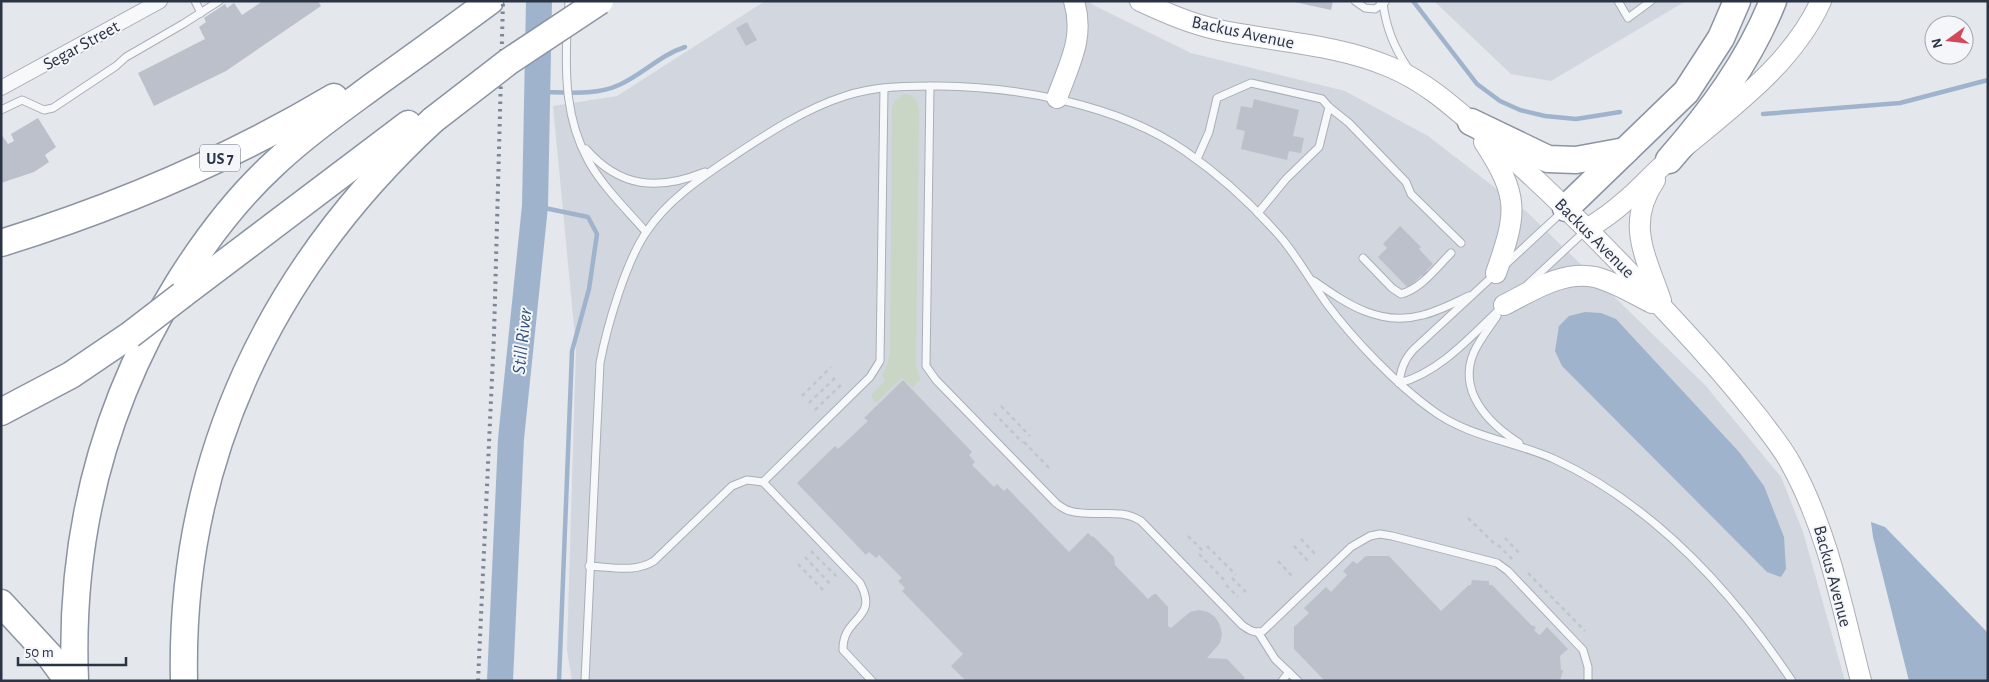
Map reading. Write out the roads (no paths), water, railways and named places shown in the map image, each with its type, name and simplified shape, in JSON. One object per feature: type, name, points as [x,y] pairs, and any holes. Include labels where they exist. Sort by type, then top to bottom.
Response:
[{"type":"highway","points":[[75,681],[74,612],[82,535],[101,452],[129,375],[168,300],[208,238],[240,199],[272,165],[317,127],[424,46],[490,1]]},
{"type":"highway","points":[[1,412],[71,375],[130,336],[182,295],[432,112],[599,1]]},
{"type":"highway","points":[[1566,208],[1686,92],[1721,38],[1737,1]]},
{"type":"highway","points":[[1669,160],[1711,110],[1729,83],[1749,52],[1773,1]]},
{"type":"highway","name":"US 7","points":[[1,244],[128,198],[231,152],[322,104],[424,46]]},
{"type":"highway","points":[[184,681],[185,615],[189,570],[196,526],[220,438],[252,359],[293,284],[318,247],[375,176],[432,112]]},
{"type":"highway","points":[[1471,122],[1548,159],[1576,160],[1626,151]]},
{"type":"highway","points":[[1,603],[49,655],[68,681]]},
{"type":"main road","points":[[1057,98],[1077,41],[1079,29],[1074,1]]},
{"type":"main road","name":"Backus Avenue","points":[[1140,1],[1218,30],[1351,54],[1390,67],[1415,79],[1437,93],[1471,122],[1566,208],[1664,309],[1750,408],[1794,468],[1818,520],[1861,681]]},
{"type":"main road","points":[[1587,229],[1625,202],[1669,160],[1719,119],[1772,70],[1796,41],[1821,1]]},
{"type":"main road","points":[[1471,122],[1497,163],[1511,196],[1512,226],[1496,273]]},
{"type":"main road","points":[[1664,309],[1641,243],[1639,217],[1648,191],[1669,160]]},
{"type":"main road","points":[[1504,305],[1552,282],[1568,277],[1582,276],[1610,282],[1664,309]]},
{"type":"street","name":"Segar Street","points":[[1,88],[160,1]]},
{"type":"lane","points":[[195,1],[201,13]]},
{"type":"lane","points":[[1,110],[22,100],[44,110],[53,108],[116,66],[126,57],[219,1]]},
{"type":"lane","points":[[568,1],[566,78],[568,102],[580,142],[588,160],[601,179],[646,232]]},
{"type":"lane","points":[[1355,1],[1365,8],[1375,9],[1383,2]]},
{"type":"lane","points":[[1618,1],[1628,18],[1651,1]]},
{"type":"lane","points":[[1383,2],[1387,29],[1392,42],[1415,79]]},
{"type":"lane","points":[[1196,159],[1209,132],[1217,98],[1251,83],[1322,99],[1350,124],[1406,182],[1411,194],[1461,243]]},
{"type":"lane","points":[[930,86],[926,366],[930,373],[1056,503],[1069,511],[1124,513],[1137,518],[1242,625],[1248,630],[1258,632],[1263,631],[1356,544],[1370,536],[1392,536],[1497,563],[1583,650],[1588,667],[1588,681]]},
{"type":"lane","points":[[585,681],[600,363],[604,344],[626,275],[635,252],[646,232],[675,198],[714,169],[812,109],[845,96],[884,88],[930,86],[997,90],[1057,98],[1100,111],[1142,128],[1162,137],[1196,159],[1228,184],[1258,213],[1285,243],[1340,321],[1399,383],[1449,422],[1473,432],[1530,450],[1593,479],[1629,503],[1661,528],[1732,601],[1758,632],[1792,681]]},
{"type":"lane","points":[[763,482],[870,377],[880,361],[884,88]]},
{"type":"lane","points":[[1258,213],[1286,179],[1319,147],[1329,107]]},
{"type":"lane","points":[[580,142],[605,168],[620,177],[634,182],[665,183],[682,180],[714,169]]},
{"type":"lane","points":[[1399,383],[1402,368],[1410,354],[1566,208]]},
{"type":"lane","points":[[1399,383],[1412,380],[1431,370],[1587,229]]},
{"type":"lane","points":[[1363,258],[1388,284],[1401,294],[1409,292],[1417,286],[1451,254]]},
{"type":"lane","points":[[1310,278],[1347,304],[1363,312],[1393,319],[1422,316],[1474,294]]},
{"type":"lane","points":[[1504,305],[1474,352],[1470,366],[1470,381],[1473,396],[1481,410],[1492,423],[1530,450]]},
{"type":"lane","points":[[589,566],[645,567],[654,561],[732,486],[747,480],[763,482],[860,583],[866,592],[867,601],[864,610],[845,633],[844,650],[872,681]]},
{"type":"lane","points":[[1258,632],[1275,659],[1298,681]]},
{"type":"lane","points":[[1282,681],[1289,672]]},
{"type":"water","points":[[1585,312],[1601,313],[1616,319],[1740,453],[1764,486],[1784,537],[1786,569],[1781,577],[1767,572],[1562,366],[1555,351],[1559,326],[1569,316]]},
{"type":"water","points":[[1871,522],[1885,527],[1988,633],[1988,681],[1909,681],[1873,537]]},
{"type":"waterway","name":"Still River","points":[[500,681],[511,439],[535,206],[539,1]]},
{"type":"waterway","points":[[1413,1],[1477,84],[1500,101],[1520,110],[1545,116],[1576,119],[1620,112]]},
{"type":"waterway","points":[[538,92],[579,93],[610,88],[627,81],[667,55],[685,47]]},
{"type":"waterway","points":[[1763,114],[1900,103],[1988,80]]},
{"type":"waterway","points":[[535,206],[588,217],[597,234],[589,289],[572,351],[559,681]]},
{"type":"railway","points":[[478,681],[494,335],[503,1]]}]
